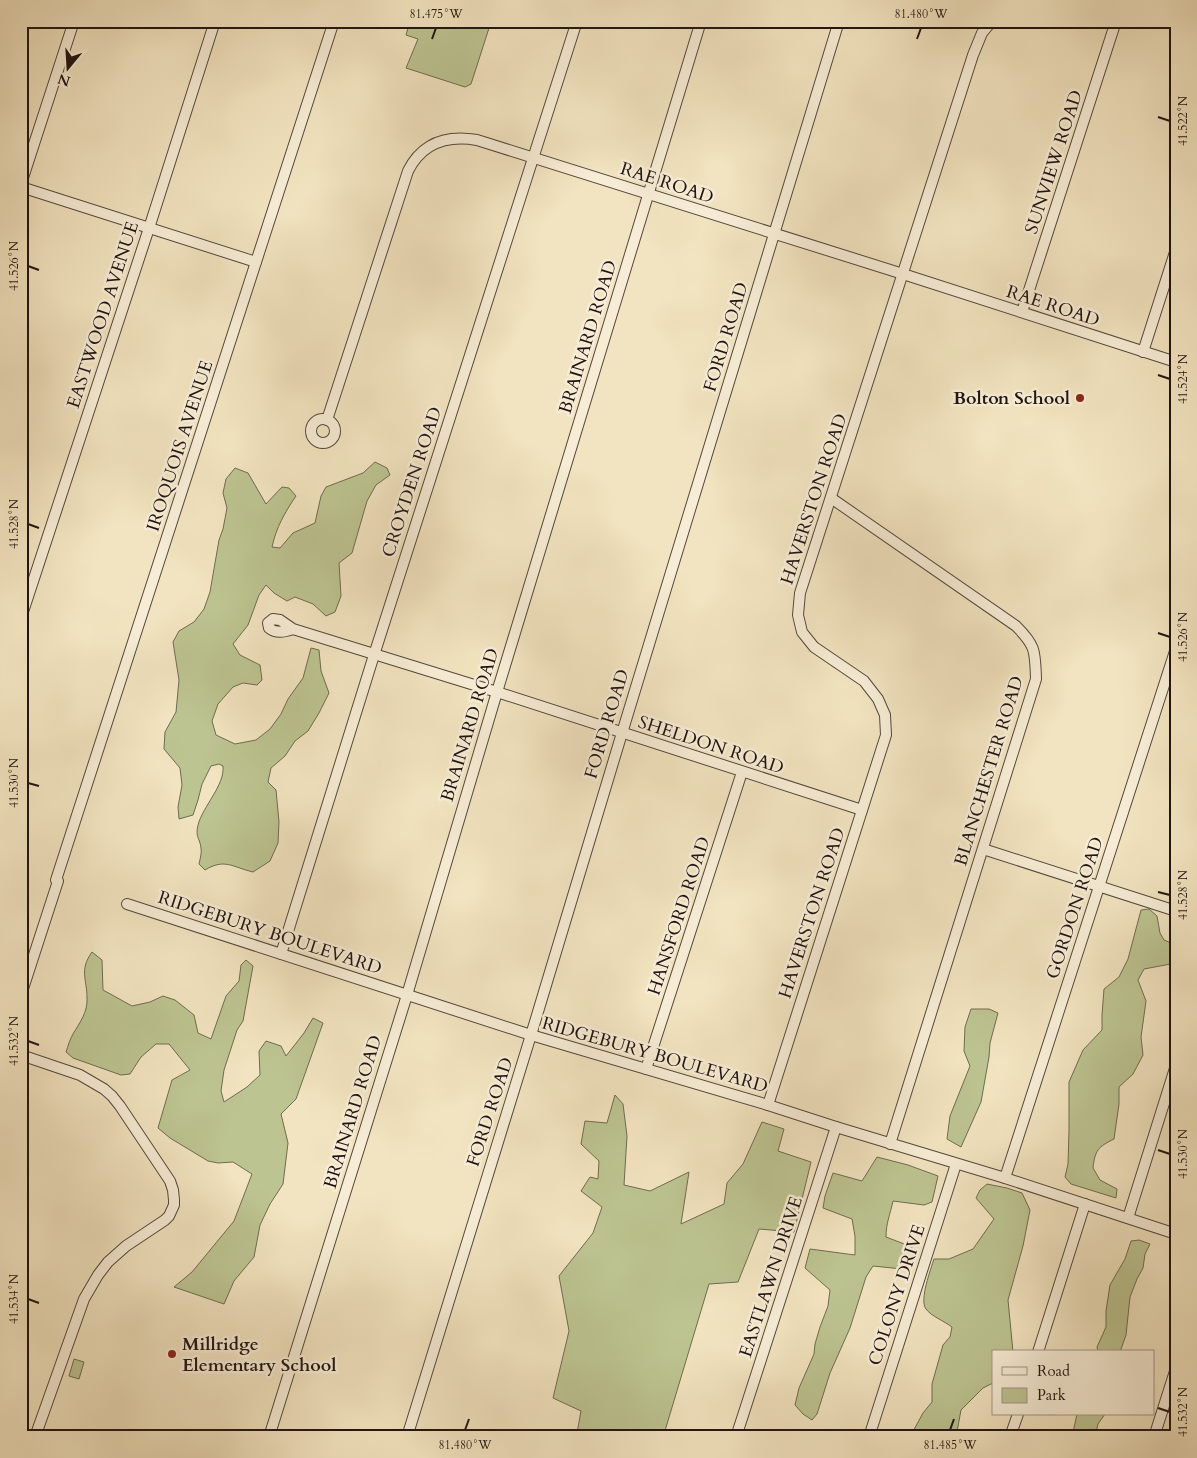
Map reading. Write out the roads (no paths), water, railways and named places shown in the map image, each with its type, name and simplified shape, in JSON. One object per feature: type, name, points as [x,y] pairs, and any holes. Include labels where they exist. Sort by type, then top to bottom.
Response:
[{"type":"street","points":[[74,21],[21,186],[256,262]]},
{"type":"street","name":"EASTWOOD AVENUE","points":[[21,618],[215,21]]},
{"type":"street","name":"IROQUOIS AVENUE","points":[[21,995],[334,21]]},
{"type":"street","name":"CROYDEN ROAD","points":[[281,954],[374,655],[577,21]]},
{"type":"street","name":"BRAINARD ROAD","points":[[269,1437],[407,995],[496,692],[701,21]]},
{"type":"street","name":"FORD ROAD","points":[[406,1437],[531,1036],[839,21]]},
{"type":"street","name":"HAVERSTON ROAD","points":[[768,1105],[886,735],[885,715],[878,699],[864,681],[814,647],[802,632],[798,615],[800,593],[973,55],[982,33],[992,21]]},
{"type":"street","name":"SUNVIEW ROAD","points":[[1022,312],[1116,21]]},
{"type":"street","name":"RAE ROAD","points":[[326,420],[405,178],[412,163],[417,156],[442,141],[463,138],[477,140],[1176,362]]},
{"type":"street","points":[[1143,352],[1176,249]]},
{"type":"street","name":"BLANCHESTER ROAD","points":[[831,498],[1015,626],[1030,640],[1036,657],[1036,678],[890,1144]]},
{"type":"street","name":"SHELDON ROAD","points":[[293,629],[496,692],[862,810]]},
{"type":"street","name":"GORDON ROAD","points":[[1005,1178],[1176,648]]},
{"type":"street","name":"HANSFORD ROAD","points":[[646,1069],[742,772]]},
{"type":"street","points":[[983,848],[1176,911]]},
{"type":"street","name":"RIDGEBURY BOULEVARD","points":[[126,904],[531,1036],[768,1105],[1005,1178],[1176,1234]]},
{"type":"street","points":[[21,1055],[80,1075],[98,1084],[108,1092],[120,1106],[170,1181],[174,1195],[174,1206],[169,1216],[120,1251],[108,1262],[81,1304],[35,1437]]},
{"type":"street","points":[[1128,1218],[1176,1065]]},
{"type":"street","name":"EASTLAWN DRIVE","points":[[736,1437],[836,1127]]},
{"type":"street","name":"COLONY DRIVE","points":[[869,1437],[956,1164]]},
{"type":"street","points":[[1039,1350],[1085,1204]]},
{"type":"street","points":[[1154,1437],[1176,1368]]},
{"type":"street","points":[[1010,1437],[1017,1416]]},
{"type":"place","name":"Bolton School","points":[[1080,398]]},
{"type":"place","name":"Millridge Elementary School","points":[[172,1354]]}]
